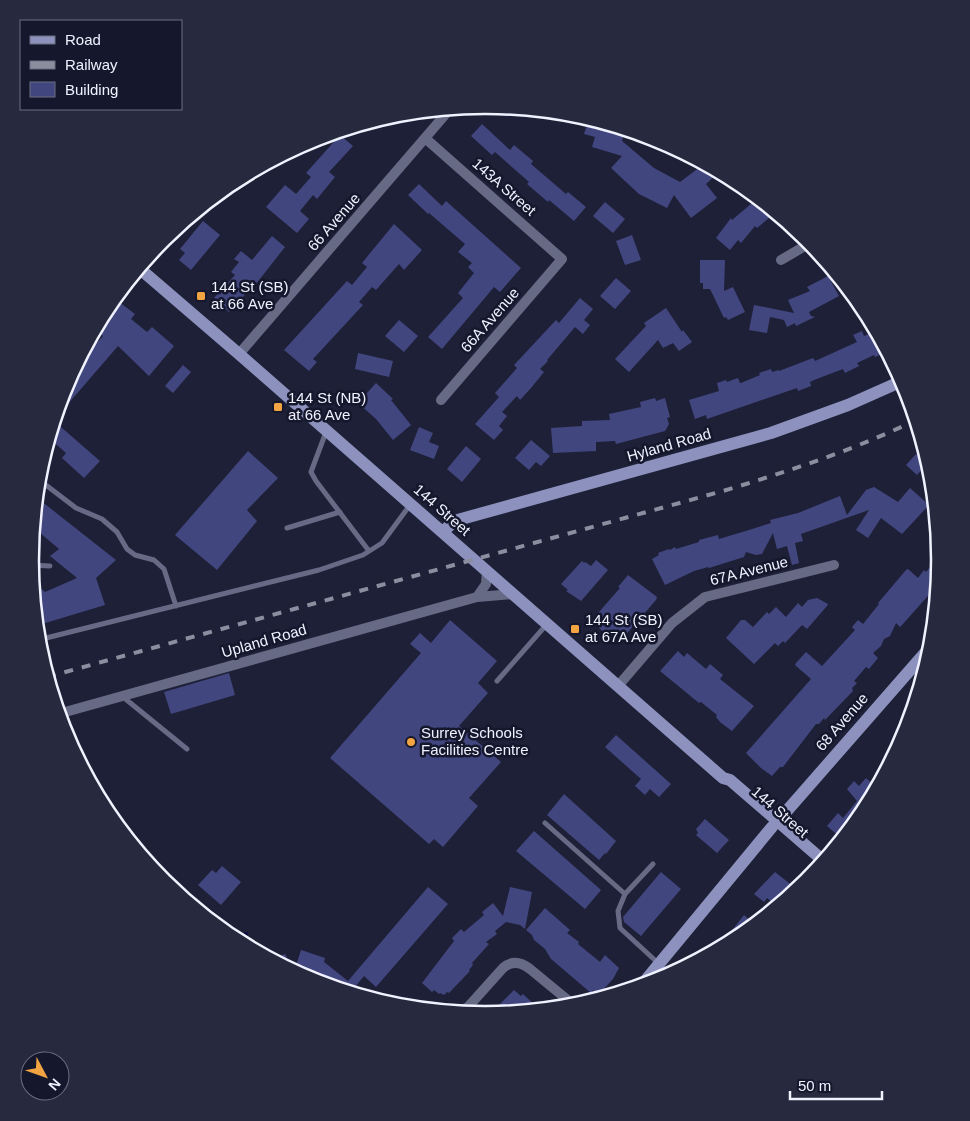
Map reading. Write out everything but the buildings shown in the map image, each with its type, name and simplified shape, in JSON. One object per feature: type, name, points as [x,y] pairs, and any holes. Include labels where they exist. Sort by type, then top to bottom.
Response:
[{"type":"street","name":"66 Avenue","points":[[239,354],[444,116]]},
{"type":"street","name":"143A Street","points":[[425,138],[562,259]]},
{"type":"street","points":[[781,260],[803,247]]},
{"type":"street","name":"66A Avenue","points":[[441,400],[562,259]]},
{"type":"street","name":"144 Street","points":[[144,272],[722,778],[730,780],[775,824],[819,857]]},
{"type":"street","name":"Hyland Road","points":[[443,532],[454,521],[770,433],[848,405],[894,384]]},
{"type":"street","name":"67A Avenue","points":[[618,686],[672,623],[705,597],[834,565]]},
{"type":"street","points":[[477,597],[486,584],[487,571]]},
{"type":"street","name":"Upland Road","points":[[65,712],[477,597],[513,594]]},
{"type":"street","name":"68 Avenue","points":[[650,975],[775,824],[920,658]]},
{"type":"street","points":[[469,1006],[508,963],[523,964],[566,999]]},
{"type":"lane","points":[[326,431],[311,472],[369,551]]},
{"type":"lane","points":[[45,485],[76,508],[102,519],[117,532],[127,550],[135,555],[154,560],[164,569],[176,606]]},
{"type":"lane","points":[[46,638],[318,570],[363,555],[382,543],[411,504]]},
{"type":"lane","points":[[287,528],[340,512]]},
{"type":"lane","points":[[39,565],[50,566]]},
{"type":"lane","points":[[497,681],[548,624]]},
{"type":"lane","points":[[123,697],[187,750]]},
{"type":"lane","points":[[546,823],[626,894]]},
{"type":"lane","points":[[653,864],[626,894],[618,911],[620,928],[659,964]]},
{"type":"railway","points":[[54,675],[723,491],[821,459],[910,423]]},
{"type":"place","name":"144 St (SB) at 66 Ave","points":[[201,296]]},
{"type":"place","name":"144 St (NB) at 66 Ave","points":[[278,407]]},
{"type":"place","name":"144 St (SB) at 67A Ave","points":[[575,629]]},
{"type":"place","name":"Surrey Schools Facilities Centre","points":[[411,742]]}]
